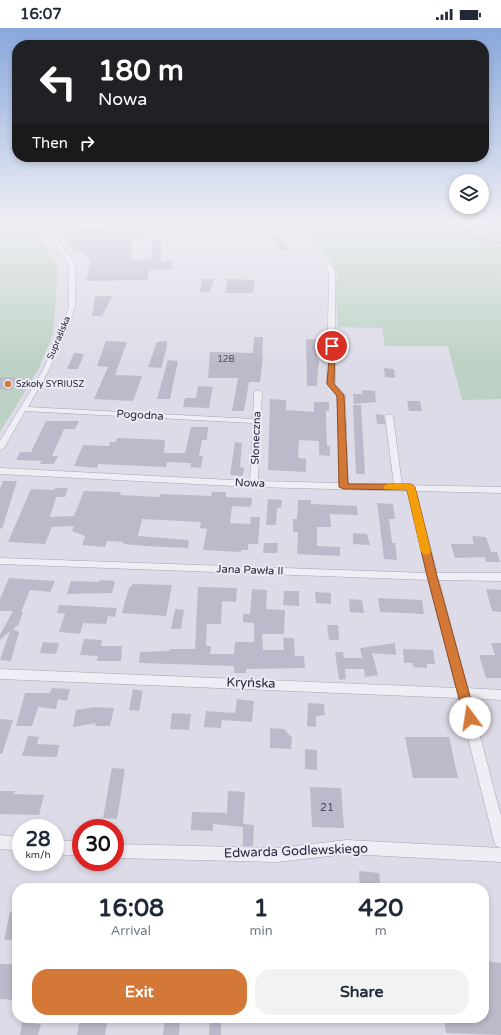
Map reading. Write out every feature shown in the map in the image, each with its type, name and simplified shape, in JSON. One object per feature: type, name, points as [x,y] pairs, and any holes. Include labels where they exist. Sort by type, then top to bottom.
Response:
[{"type":"street","name":"Supraślska","points":[[0,448],[48,366],[65,328],[72,306],[72,271]]},
{"type":"street","points":[[331,271],[331,384],[340,395],[344,487]]},
{"type":"street","name":"Słoneczna","points":[[254,484],[258,392]]},
{"type":"street","name":"Pogodna","points":[[23,409],[257,421]]},
{"type":"street","points":[[389,416],[398,487]]},
{"type":"street","name":"Nowa","points":[[0,471],[254,484],[501,490]]},
{"type":"street","points":[[411,487],[432,576],[464,692],[501,841]]},
{"type":"street","name":"Jana Pawła II","points":[[0,560],[501,578]]},
{"type":"street","name":"Kryńska","points":[[0,674],[464,692],[501,695]]},
{"type":"street","points":[[0,842],[12,843]]},
{"type":"street","name":"Edwarda Godlewskiego","points":[[124,851],[276,855],[347,847],[501,854]]},
{"type":"green space","points":[[0,271],[58,271],[53,335],[38,370],[0,432]]},
{"type":"green space","points":[[336,271],[501,271],[501,399],[462,400],[448,346],[385,346],[382,328],[338,327],[336,294],[337,275]]},
{"type":"building","points":[[89,271],[149,271],[147,280],[86,281]]},
{"type":"building","points":[[202,279],[214,279],[210,292],[200,292]]},
{"type":"building","points":[[227,279],[255,280],[253,293],[226,293]]},
{"type":"building","points":[[95,296],[112,296],[102,316],[92,316]]},
{"type":"building","points":[[254,337],[263,337],[260,382],[249,382],[244,411],[232,411],[238,378],[208,378],[210,352],[253,353]]},
{"type":"building","points":[[306,339],[317,339],[317,358],[319,358],[319,366],[317,386],[307,386]]},
{"type":"building","points":[[106,341],[127,342],[115,375],[142,376],[133,401],[94,399],[108,367],[97,366]]},
{"type":"building","points":[[167,341],[167,347],[161,368],[148,367],[157,342]]},
{"type":"building","points":[[74,353],[84,354],[78,369],[67,369]]},
{"type":"building","points":[[168,360],[178,361],[170,399],[157,399]]},
{"type":"building","points":[[384,368],[394,369],[395,378],[385,377]]},
{"type":"building","name":"Szkoły SYRIUSZ","points":[[0,377],[18,378],[12,390],[0,389]]},
{"type":"building","points":[[198,386],[213,387],[209,408],[183,407],[185,398],[196,398]]},
{"type":"building","points":[[362,390],[375,391],[376,402],[354,404],[353,394],[362,394]]},
{"type":"building","points":[[270,399],[286,400],[286,410],[314,412],[314,402],[329,402],[329,411],[326,411],[326,421],[327,446],[330,446],[330,456],[319,455],[319,441],[299,440],[298,458],[306,459],[306,472],[268,470]]},
{"type":"building","points":[[407,401],[420,401],[422,411],[409,411]]},
{"type":"building","points":[[353,405],[361,405],[365,474],[356,474]]},
{"type":"building","points":[[376,414],[384,415],[385,424],[377,424]]},
{"type":"building","points":[[46,421],[79,421],[75,429],[64,429],[52,456],[58,456],[54,464],[40,464],[42,461],[16,460],[20,452],[31,452]]},
{"type":"building","points":[[191,427],[208,427],[207,440],[202,440],[199,456],[203,456],[201,468],[190,467],[191,463],[167,462],[166,467],[98,464],[97,468],[74,466],[83,445],[109,446],[110,442],[116,442],[117,438],[165,440],[164,453],[185,453]]},
{"type":"building","points":[[235,442],[242,443],[240,467],[244,468],[243,476],[230,475]]},
{"type":"building","points":[[3,481],[17,481],[2,529],[0,528],[0,489]]},
{"type":"building","points":[[55,488],[68,488],[65,497],[56,497],[50,517],[74,516],[84,491],[121,492],[120,495],[159,497],[160,494],[211,496],[212,492],[226,492],[226,497],[252,498],[251,507],[232,506],[230,523],[250,524],[251,517],[260,517],[258,544],[248,544],[248,550],[241,550],[241,552],[203,550],[207,529],[200,528],[201,522],[142,519],[138,536],[189,540],[188,548],[146,546],[107,541],[105,547],[82,545],[85,536],[72,531],[74,526],[52,527],[45,544],[8,542],[31,489],[54,490]]},
{"type":"building","points":[[268,499],[282,500],[281,508],[277,508],[276,525],[266,525]]},
{"type":"building","points":[[298,500],[311,500],[311,504],[357,506],[358,515],[330,514],[331,527],[317,527],[317,546],[340,547],[340,556],[297,554],[298,532],[293,532],[293,519],[297,519]]},
{"type":"building","points":[[377,503],[393,504],[395,519],[389,519],[392,543],[395,543],[397,560],[384,559]]},
{"type":"building","points":[[353,533],[367,534],[370,545],[353,544]]},
{"type":"building","points":[[472,536],[486,537],[491,552],[497,552],[500,562],[486,562],[485,557],[455,558],[451,544],[474,544]]},
{"type":"building","points":[[264,543],[278,543],[277,553],[263,553]]},
{"type":"building","points":[[9,578],[55,581],[50,592],[30,590],[21,612],[23,612],[19,624],[13,629],[19,632],[11,661],[0,660],[10,631],[0,640],[0,635],[13,611],[0,611],[0,599]]},
{"type":"building","points":[[100,580],[115,581],[112,593],[67,594],[71,581],[99,582]]},
{"type":"building","points":[[132,584],[172,585],[166,616],[122,613],[129,587],[131,587]]},
{"type":"building","points":[[198,587],[237,588],[236,602],[222,601],[221,624],[207,624],[206,646],[211,646],[210,654],[234,654],[235,642],[254,642],[254,623],[243,622],[243,614],[250,614],[252,589],[267,590],[266,609],[285,610],[284,634],[262,634],[263,650],[284,650],[283,638],[294,638],[295,656],[304,656],[305,668],[246,669],[246,673],[234,673],[234,666],[139,663],[140,652],[169,651],[170,649],[195,649]]},
{"type":"building","points":[[486,589],[501,590],[501,612],[492,611]]},
{"type":"building","points":[[284,591],[299,591],[299,606],[283,605]]},
{"type":"building","points":[[315,592],[331,593],[331,604],[316,603]]},
{"type":"building","points":[[378,598],[422,600],[424,614],[380,612]]},
{"type":"building","points":[[349,599],[362,600],[364,613],[350,612]]},
{"type":"building","points":[[59,605],[117,608],[115,617],[108,616],[106,624],[83,623],[80,634],[59,632],[65,614],[57,613]]},
{"type":"building","points":[[175,609],[184,610],[181,629],[171,629]]},
{"type":"building","points":[[327,625],[338,625],[339,640],[329,640]]},
{"type":"building","points":[[84,639],[102,640],[101,646],[122,646],[121,661],[97,661],[98,656],[80,655]]},
{"type":"building","points":[[43,642],[59,643],[56,654],[40,653]]},
{"type":"building","points":[[395,643],[396,655],[372,653],[378,675],[365,677],[364,669],[345,669],[346,679],[339,680],[335,652],[343,652],[344,658],[362,658],[360,648]]},
{"type":"building","points":[[491,643],[501,643],[501,678],[486,678],[479,655],[495,655]]},
{"type":"building","points":[[403,649],[433,650],[435,664],[427,664],[427,668],[413,667],[413,663],[404,663]]},
{"type":"building","points":[[52,688],[70,689],[67,701],[58,699],[56,709],[38,707],[32,726],[16,726],[25,693],[50,693]]},
{"type":"building","points":[[133,689],[143,691],[139,711],[129,710]]},
{"type":"building","points":[[237,699],[254,701],[252,722],[222,720],[221,728],[204,727],[206,711],[235,713]]},
{"type":"building","points":[[308,703],[324,704],[325,715],[316,716],[316,727],[307,726]]},
{"type":"building","points":[[95,707],[114,708],[110,726],[95,726],[96,723],[73,727],[76,710]]},
{"type":"building","points":[[172,713],[191,714],[189,730],[170,729]]},
{"type":"building","points":[[0,719],[13,720],[2,754],[0,754]]},
{"type":"building","points":[[270,728],[284,729],[292,738],[291,749],[270,748]]},
{"type":"building","points":[[28,736],[39,737],[37,744],[59,745],[57,757],[22,756]]},
{"type":"building","points":[[405,737],[449,737],[458,778],[413,778]]},
{"type":"building","points":[[305,749],[317,750],[317,770],[305,769]]},
{"type":"building","points":[[112,768],[125,769],[117,819],[103,818]]},
{"type":"building","points":[[310,787],[341,788],[344,828],[312,827]]},
{"type":"building","points":[[0,791],[15,791],[14,794],[44,795],[39,815],[0,814]]},
{"type":"building","points":[[228,791],[245,792],[243,824],[254,825],[253,846],[243,846],[243,827],[213,824],[213,831],[191,830],[192,812],[227,813]]},
{"type":"building","points":[[359,871],[379,873],[380,883],[360,883]]},
{"type":"building","points":[[10,912],[12,912],[12,940],[4,940]]},
{"type":"building","points":[[489,962],[501,963],[501,1035],[446,1033],[445,1023],[489,1023]]},
{"type":"building","points":[[0,964],[12,964],[12,1000],[0,999]]},
{"type":"building","points":[[22,1023],[41,1024],[38,1035],[20,1035]]},
{"type":"building","points":[[79,1023],[107,1023],[105,1035],[77,1035]]},
{"type":"building","points":[[164,1023],[180,1023],[179,1035],[163,1035]]},
{"type":"building","points":[[210,1023],[221,1023],[221,1035],[209,1035]]},
{"type":"slow traffic","points":[[387,487],[411,487],[426,552]]},
{"type":"place","name":"Szkoły SYRIUSZ","points":[[8,384]]},
{"type":"route","points":[[332,346],[331,384],[340,395],[344,487],[411,487],[432,576],[470,718]]}]
